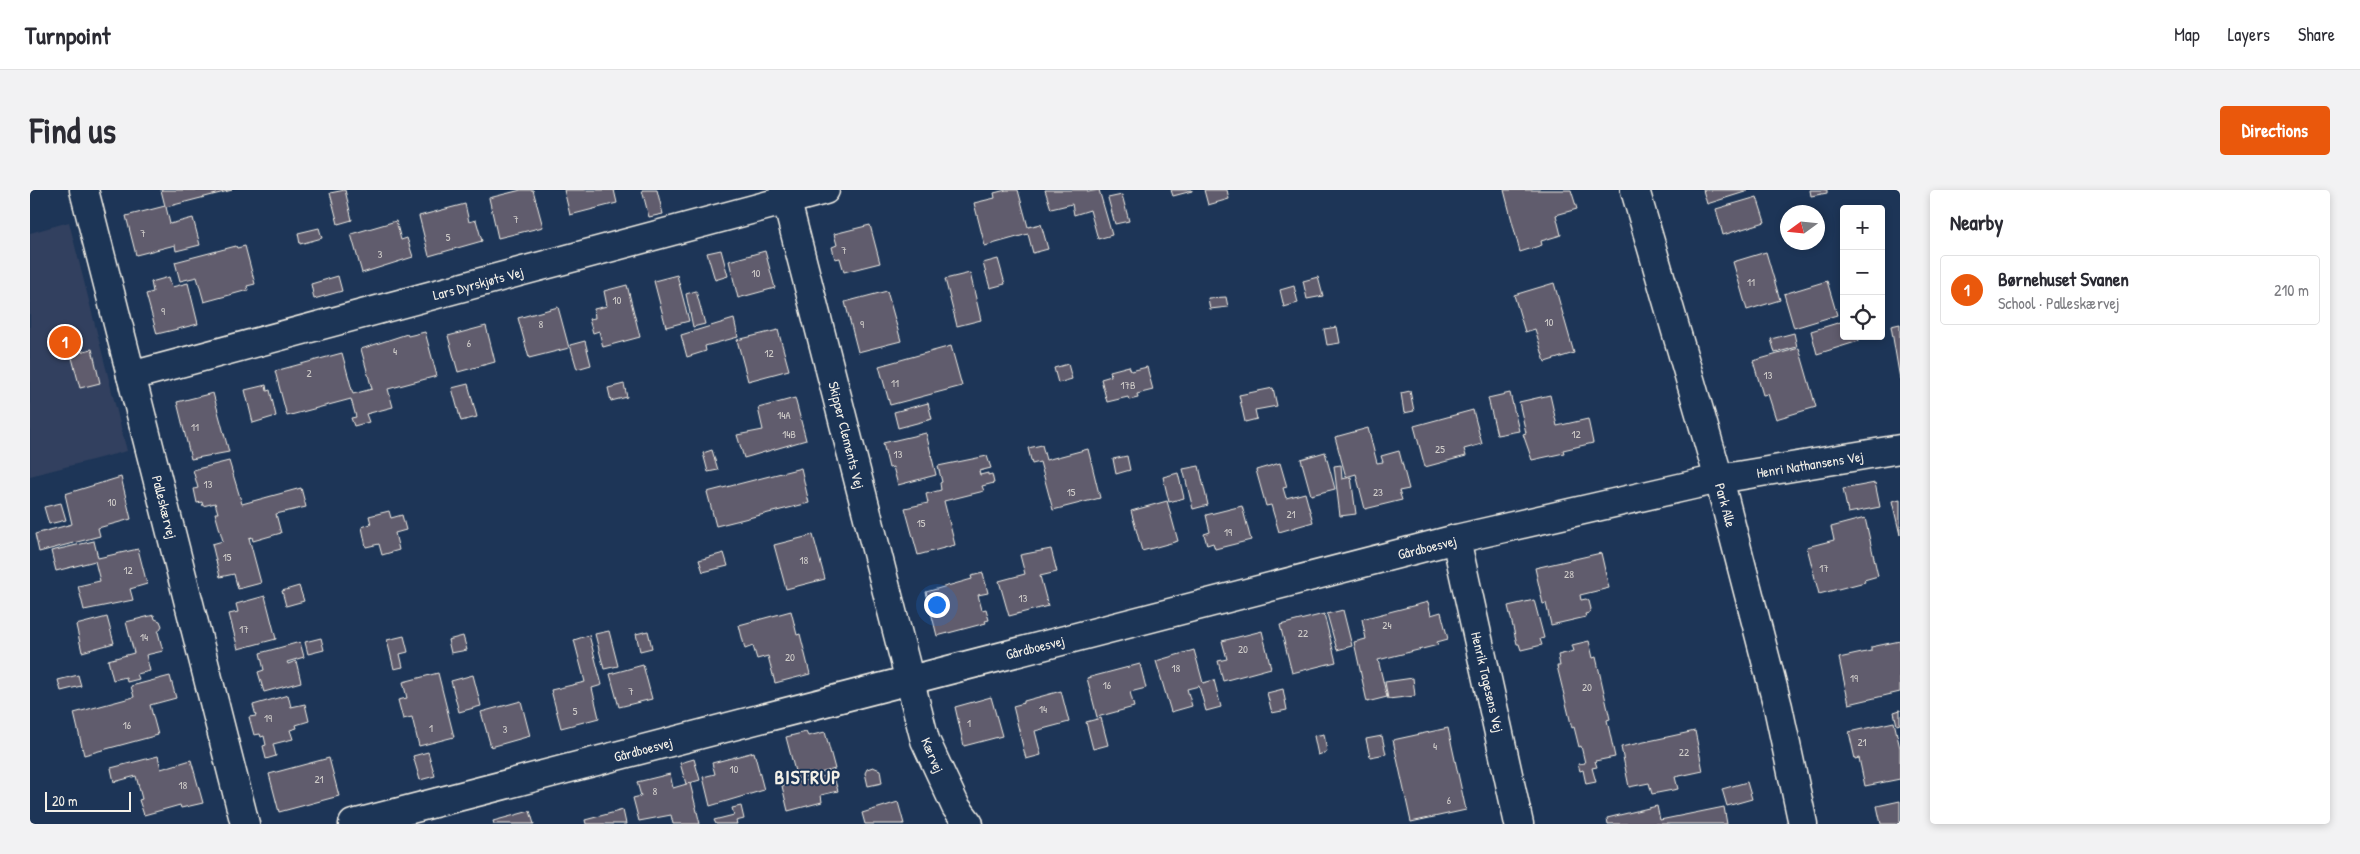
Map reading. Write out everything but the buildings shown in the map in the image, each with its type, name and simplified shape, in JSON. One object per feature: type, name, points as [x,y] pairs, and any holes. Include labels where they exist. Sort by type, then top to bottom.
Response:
[{"type":"street","name":"Palleskærvej","points":[[84,190],[245,824]]},
{"type":"street","name":"Lars Dyrskjøts Vej","points":[[131,376],[786,195],[825,190]]},
{"type":"street","name":"Park Alle","points":[[1635,190],[1719,479],[1778,707],[1804,824]]},
{"type":"street","name":"Skipper Clements Vej","points":[[786,195],[911,679]]},
{"type":"street","name":"Henri Nathansens Vej","points":[[1719,479],[1900,450]]},
{"type":"street","name":"Gårdboesvej","points":[[353,824],[1456,539],[1719,479]]},
{"type":"street","name":"Henrik Tagesens Vej","points":[[1456,539],[1519,824]]},
{"type":"street","name":"Kærvej","points":[[911,679],[926,740],[956,807],[969,824]]},
{"type":"shaded area","points":[[69,222],[127,451],[30,476],[30,233]]},
{"type":"place","name":"Børnehuset Svanen","points":[[65,342]]},
{"type":"district","name":"BISTRUP","points":[[808,777]]}]
